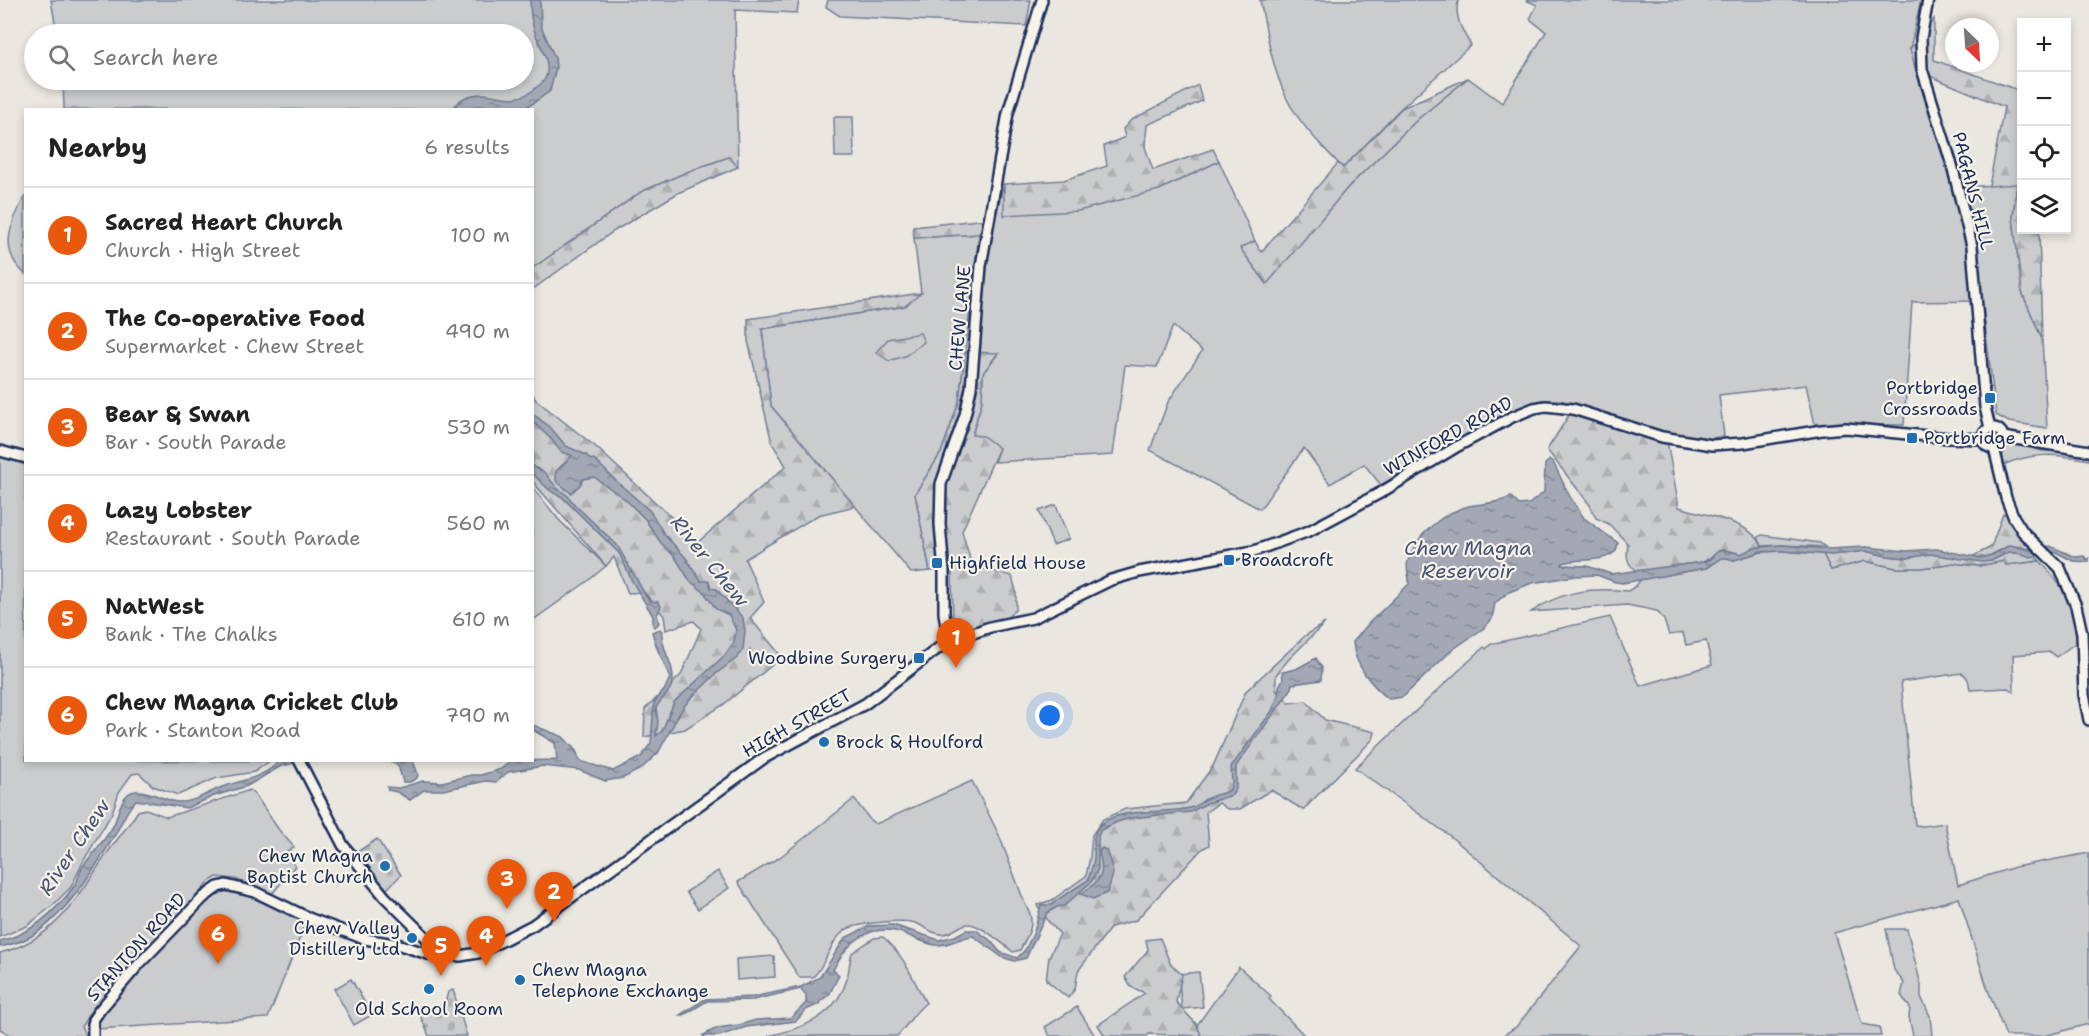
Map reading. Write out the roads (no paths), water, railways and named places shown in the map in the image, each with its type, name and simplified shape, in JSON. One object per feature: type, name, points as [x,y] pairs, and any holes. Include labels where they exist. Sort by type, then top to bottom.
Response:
[{"type":"main road","name":"CHEW LANE","points":[[951,641],[944,613],[940,524],[941,484],[965,415],[971,388],[981,266],[1008,113],[1042,0]]},
{"type":"main road","name":"PAGANS HILL","points":[[1928,0],[1921,38],[1922,69],[1952,165],[1972,246],[1982,382],[1990,428]]},
{"type":"main road","name":"WINFORD ROAD","points":[[951,641],[990,627],[1033,618],[1111,580],[1138,572],[1254,550],[1310,531],[1380,493],[1458,446],[1534,408],[1546,406],[1567,408],[1662,437],[1712,445],[1743,443],[1846,428],[1948,438],[1983,439]]},
{"type":"main road","points":[[1990,428],[1999,429],[2003,437],[2002,444],[1994,448],[1987,447],[1983,439],[1985,431],[1990,428]]},
{"type":"main road","points":[[2003,437],[2089,451]]},
{"type":"main road","points":[[1994,448],[2006,498],[2014,518],[2023,532],[2060,568],[2076,606],[2082,633],[2084,694],[2089,720]]},
{"type":"main road","points":[[0,451],[24,457]]},
{"type":"main road","name":"HIGH STREET","points":[[218,887],[235,886],[255,892],[311,919],[365,939],[400,945],[428,954],[473,955],[527,928],[764,758],[865,704],[951,641]]},
{"type":"main road","points":[[300,763],[344,845],[385,897],[444,955]]},
{"type":"main road","name":"STANTON ROAD","points":[[93,1036],[93,1020],[99,1011],[139,964],[204,897],[218,887]]},
{"type":"water","points":[[530,0],[540,0],[541,26],[555,58],[556,67],[550,91],[524,108],[476,106],[453,108],[464,98],[476,94],[519,97],[528,94],[544,81],[547,74],[547,62],[531,12]]},
{"type":"water","points":[[534,415],[550,427],[566,446],[586,455],[591,460],[594,459],[650,511],[664,534],[686,558],[701,581],[709,581],[711,588],[716,589],[743,618],[745,631],[743,649],[737,658],[717,673],[690,699],[658,753],[641,769],[623,778],[605,781],[579,770],[543,766],[508,772],[496,782],[486,781],[443,790],[424,790],[410,800],[397,792],[388,790],[387,787],[399,788],[423,781],[442,782],[481,775],[501,769],[510,762],[557,760],[555,743],[534,731],[534,725],[563,737],[576,751],[580,761],[613,771],[641,757],[651,743],[654,703],[665,689],[670,677],[652,632],[660,629],[662,631],[663,645],[671,664],[673,677],[671,687],[656,708],[658,722],[656,736],[662,731],[674,702],[725,655],[734,642],[736,630],[729,615],[716,609],[704,592],[690,581],[675,557],[661,543],[645,519],[626,500],[594,477],[583,479],[571,493],[556,481],[556,471],[571,455],[561,452],[534,423]]},
{"type":"water","name":"Chew Magna Reservoir","points":[[1550,460],[1584,518],[1618,543],[1616,551],[1604,558],[1570,561],[1562,565],[1587,566],[1611,574],[1703,562],[1718,551],[1741,554],[1753,548],[1781,545],[1829,549],[1866,547],[1906,551],[1936,549],[1981,558],[2010,545],[2030,550],[2050,546],[2076,557],[2089,558],[2089,562],[2073,561],[2056,552],[2031,557],[2009,552],[1991,561],[1982,562],[1930,554],[1907,558],[1865,551],[1832,555],[1783,551],[1761,552],[1734,560],[1721,558],[1706,568],[1623,583],[1597,575],[1532,583],[1509,592],[1495,603],[1492,619],[1484,628],[1452,650],[1403,697],[1389,699],[1376,688],[1360,667],[1353,642],[1409,584],[1407,564],[1417,542],[1432,526],[1459,509],[1511,497],[1519,505],[1529,504],[1544,492],[1545,464]]},
{"type":"water","points":[[534,467],[544,472],[557,488],[567,495],[617,545],[646,596],[650,601],[658,602],[661,606],[657,615],[659,623],[655,627],[653,616],[632,581],[619,553],[561,496],[542,484],[534,475]]},
{"type":"water","points":[[1316,658],[1322,668],[1321,680],[1292,684],[1290,691],[1236,766],[1236,789],[1232,795],[1207,803],[1191,812],[1131,818],[1101,830],[1098,836],[1098,869],[1091,882],[1064,906],[1047,913],[1026,958],[1014,961],[1002,957],[973,936],[936,945],[905,934],[881,930],[862,937],[845,951],[833,970],[839,975],[829,995],[819,1004],[806,1010],[796,1021],[746,1027],[719,1036],[702,1036],[717,1028],[756,1020],[791,1018],[806,1003],[806,995],[801,989],[753,1000],[707,1001],[684,1015],[680,1015],[705,999],[753,997],[801,987],[820,977],[845,938],[869,926],[893,925],[939,940],[955,936],[966,930],[976,930],[990,940],[1000,952],[1017,958],[1025,950],[1034,932],[1041,905],[1052,905],[1088,880],[1094,858],[1095,834],[1103,823],[1126,814],[1182,810],[1230,790],[1231,767],[1272,711],[1283,679],[1282,672],[1296,669]]},
{"type":"water","points":[[278,762],[293,762],[281,766],[247,786],[214,796],[187,808],[136,800],[98,863],[65,907],[39,931],[23,940],[0,947],[0,941],[12,938],[33,927],[68,895],[82,867],[112,828],[127,795],[138,791],[173,801],[190,801],[222,787],[260,775]]},
{"type":"water","points":[[391,762],[413,762],[418,774],[417,778],[410,782],[403,782],[398,765]]},
{"type":"water","points":[[1102,848],[1106,850],[1113,875],[1107,893],[1093,899],[1081,894],[1100,877],[1102,867],[1099,852]]},
{"type":"place","name":"Portbridge Crossroads","points":[[1990,398]]},
{"type":"place","name":"Portbridge Farm","points":[[1912,438]]},
{"type":"place","name":"Broadcroft","points":[[1229,560]]},
{"type":"place","name":"Highfield House","points":[[937,563]]},
{"type":"place","name":"Woodbine Surgery","points":[[919,658]]},
{"type":"place","name":"Sacred Heart Church","points":[[956,668]]},
{"type":"place","name":"Brock & Houlford","points":[[824,742]]},
{"type":"place","name":"Chew Magna Baptist Church","points":[[385,866]]},
{"type":"place","name":"Bear & Swan","points":[[507,909]]},
{"type":"place","name":"The Co-operative Food","points":[[554,922]]},
{"type":"place","name":"Chew Valley Distillery Ltd","points":[[412,938]]},
{"type":"place","name":"Chew Magna Cricket Club","points":[[218,964]]},
{"type":"place","name":"Lazy Lobster","points":[[486,966]]},
{"type":"place","name":"NatWest","points":[[441,976]]},
{"type":"place","name":"Chew Magna Telephone Exchange","points":[[520,980]]},
{"type":"place","name":"Old School Room","points":[[429,989]]},
{"type":"water label","name":"River Chew","points":[[710,561]]},
{"type":"water label","name":"River Chew","points":[[74,847]]}]
